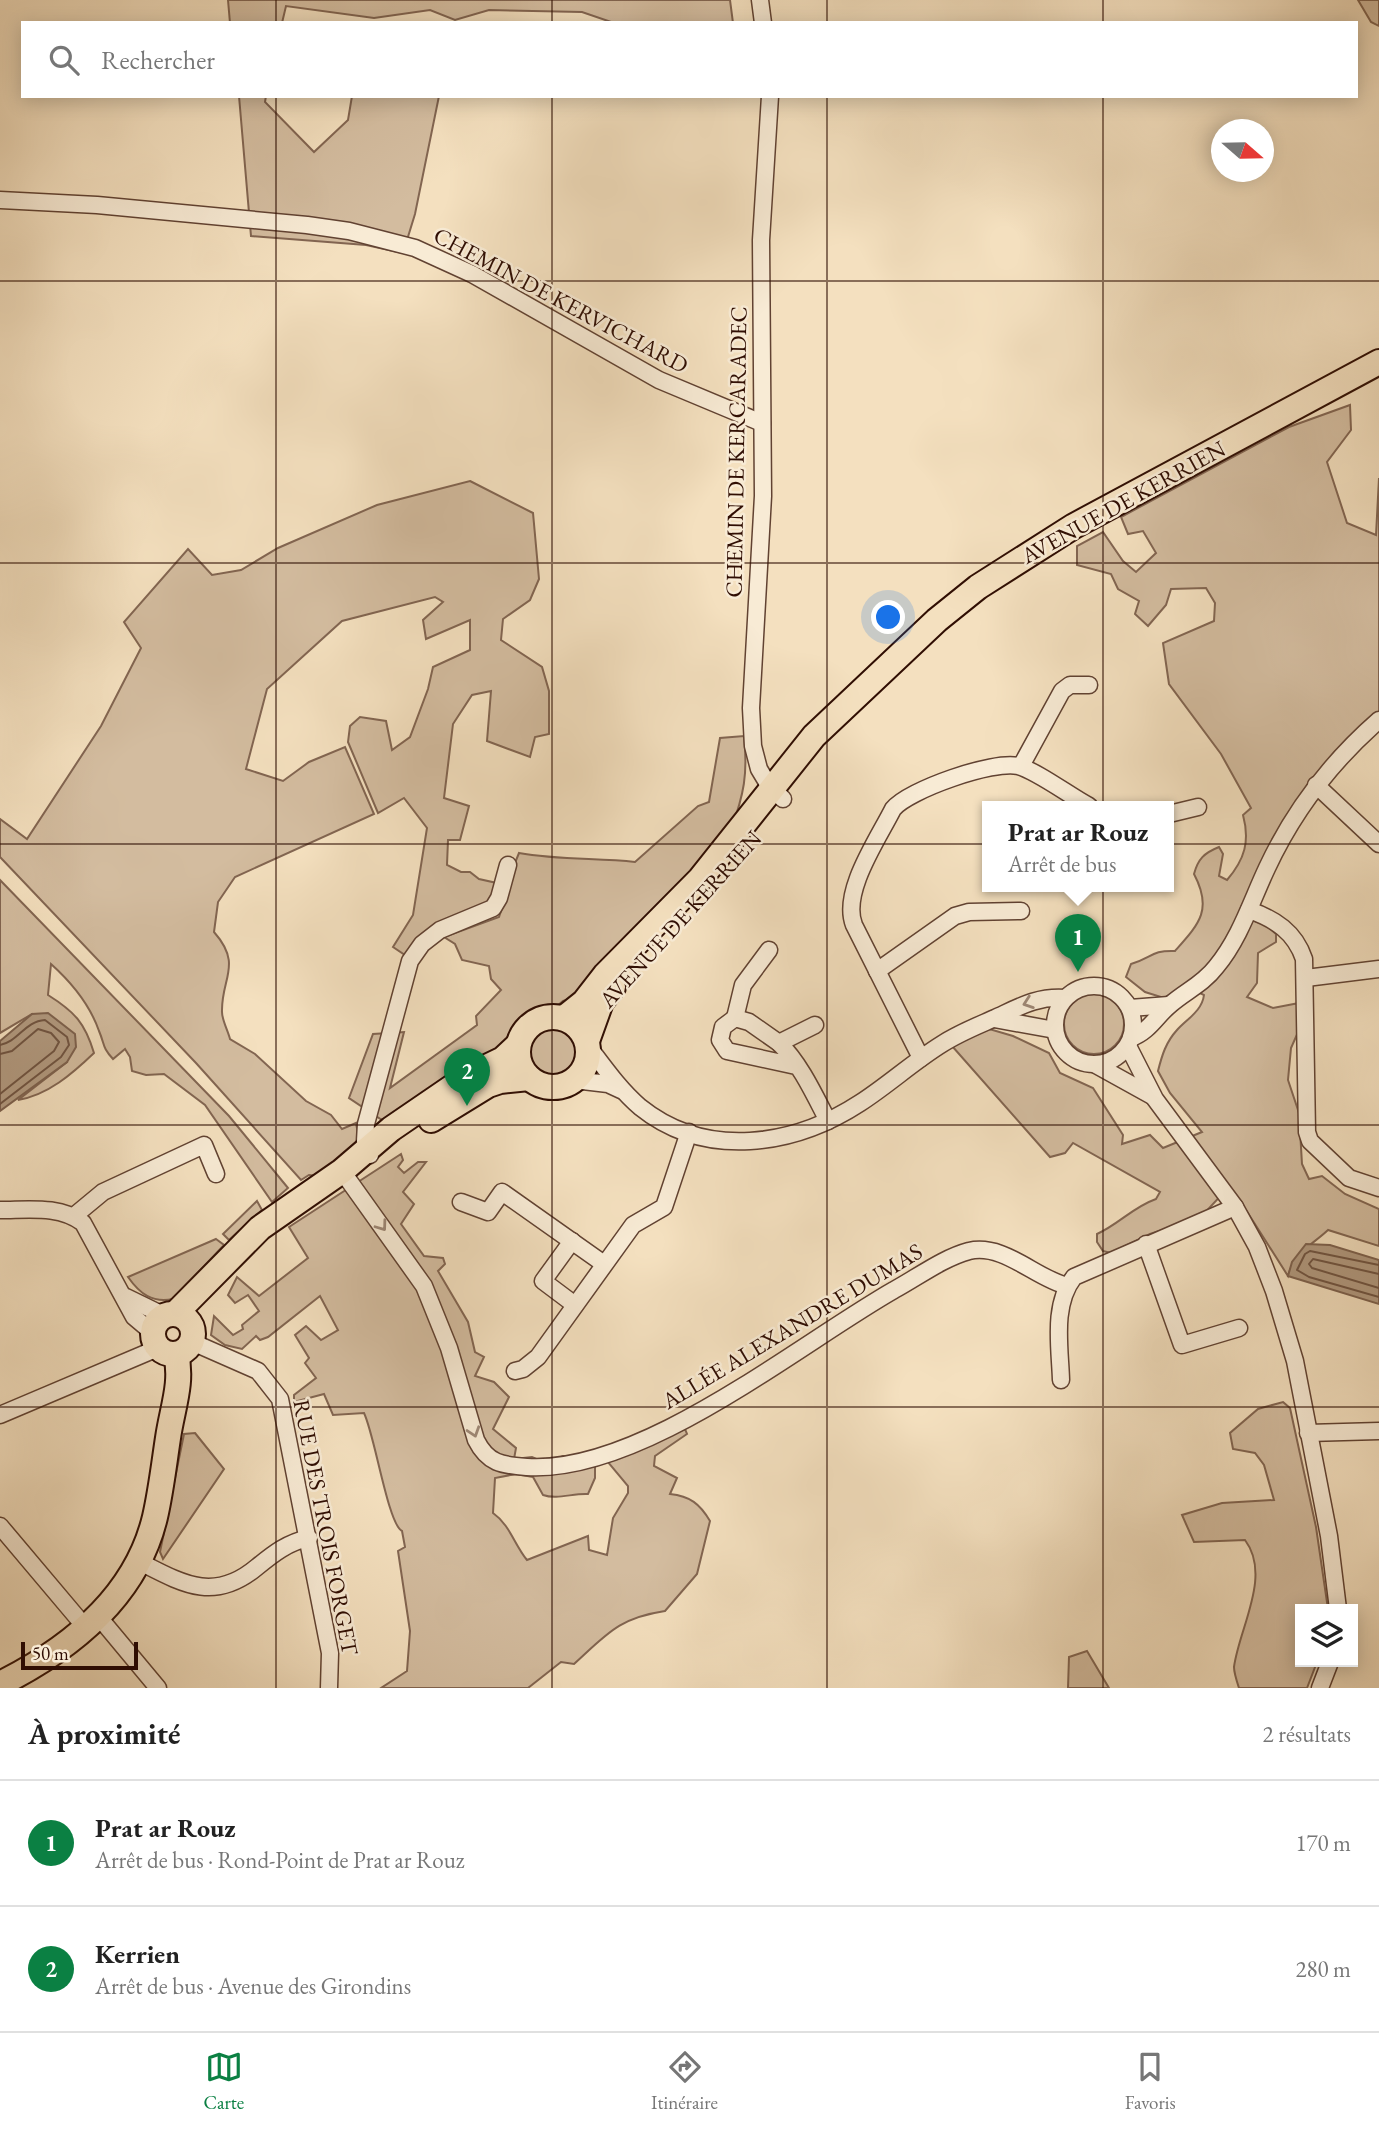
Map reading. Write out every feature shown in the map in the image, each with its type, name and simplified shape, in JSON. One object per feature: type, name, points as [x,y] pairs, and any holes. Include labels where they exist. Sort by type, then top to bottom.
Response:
[{"type":"main road","name":"AVENUE DE KERRIEN","points":[[564,1018],[578,1008],[605,975],[700,879],[777,794],[884,667],[956,604],[1032,550],[1379,362]]},
{"type":"main road","name":"AVENUE DE KERRIEN","points":[[587,1044],[606,995],[663,941],[718,881],[777,794]]},
{"type":"main road","points":[[0,1684],[49,1657],[92,1622],[117,1595],[138,1561],[152,1529],[180,1380],[173,1334],[223,1268],[248,1238],[282,1212],[340,1172],[456,1084],[503,1059],[518,1045],[530,1025],[552,1016],[564,1018],[581,1031],[587,1044],[586,1065],[574,1080],[556,1087],[537,1084],[528,1078],[519,1063],[518,1045]]},
{"type":"main road","points":[[368,1151],[488,1085],[528,1078]]},
{"type":"street","points":[[760,0],[762,21]]},
{"type":"street","name":"CHEMIN DE KERCARADEC","points":[[770,98],[761,240],[762,496],[751,708],[756,759],[762,776],[777,794]]},
{"type":"street","name":"CHEMIN DE KERVICHARD","points":[[0,200],[97,205],[307,225],[349,231],[415,248],[472,274],[659,380],[762,423]]},
{"type":"street","points":[[1021,766],[1062,691],[1070,685],[1089,685]]},
{"type":"street","points":[[1096,1065],[1109,1062],[1130,1042],[1148,1030],[1169,1005],[1196,988],[1214,970],[1232,945],[1280,841],[1316,785],[1344,752],[1379,720]]},
{"type":"street","points":[[921,1058],[854,925],[849,907],[856,886],[893,809],[918,791],[1000,766],[1021,766],[1080,801]]},
{"type":"street","points":[[1316,785],[1379,844]]},
{"type":"street","points":[[1174,813],[1198,807]]},
{"type":"street","points":[[368,1151],[366,1124],[410,961],[422,944],[440,930],[493,908],[499,898],[508,865]]},
{"type":"street","points":[[1249,910],[1280,925],[1292,934],[1300,948],[1306,978],[1307,1132],[1311,1141],[1342,1173],[1379,1188]]},
{"type":"street","points":[[877,971],[955,916],[969,912],[1021,911]]},
{"type":"street","points":[[769,950],[743,985],[735,1018],[723,1027],[720,1040],[724,1049],[796,1066]]},
{"type":"street","points":[[1306,978],[1379,969]]},
{"type":"street","points":[[587,1044],[623,1091],[655,1117],[689,1132],[724,1141],[761,1141],[795,1134],[828,1121],[860,1103],[958,1034],[1032,1000],[1065,998],[1086,986],[1103,986],[1119,994],[1130,1008],[1133,1018],[1130,1042],[1156,1099],[1235,1207],[1257,1247],[1283,1316],[1296,1361],[1329,1536],[1337,1604]]},
{"type":"street","points":[[1065,998],[1056,1014],[1055,1030],[1058,1042],[1070,1056],[1096,1065],[1156,1099]]},
{"type":"street","points":[[1130,1008],[1169,1005]]},
{"type":"street","points":[[735,1018],[749,1022],[779,1044],[796,1066],[828,1121]]},
{"type":"street","points":[[994,1018],[1055,1030]]},
{"type":"street","points":[[779,1044],[815,1025]]},
{"type":"street","points":[[574,1080],[608,1084],[623,1091]]},
{"type":"street","points":[[514,1371],[523,1369],[538,1357],[633,1225],[664,1208],[689,1132]]},
{"type":"street","points":[[74,1216],[103,1192],[204,1145],[216,1174]]},
{"type":"street","name":"ALLÉE ALEXANDRE DUMAS","points":[[340,1172],[424,1286],[449,1349],[476,1440],[483,1454],[496,1464],[557,1467],[594,1460],[691,1416],[856,1312],[941,1264],[972,1250],[1000,1254],[1041,1277],[1067,1286]]},
{"type":"street","points":[[461,1202],[488,1212],[502,1192],[604,1264]]},
{"type":"street","points":[[1061,1380],[1060,1311],[1067,1286],[1079,1273],[1235,1207]]},
{"type":"street","points":[[0,1210],[49,1210],[74,1216],[88,1229],[126,1297],[134,1317],[173,1334]]},
{"type":"street","points":[[572,1241],[543,1281],[575,1305]]},
{"type":"street","points":[[1146,1244],[1182,1345],[1239,1328]]},
{"type":"street","points":[[0,1415],[133,1358],[173,1334]]},
{"type":"street","name":"RUE DES TROIS FORGET","points":[[173,1334],[258,1371],[280,1399],[330,1653],[329,1688]]},
{"type":"street","points":[[1308,1433],[1379,1431]]},
{"type":"street","points":[[0,1526],[158,1688]]},
{"type":"street","points":[[138,1561],[181,1581],[216,1589],[239,1581],[279,1550],[309,1538]]},
{"type":"street","points":[[1320,1688],[1328,1667]]},
{"type":"shaded area","points":[[228,0],[730,0],[733,21],[608,21],[582,12],[489,10],[455,20],[430,10],[374,18],[286,6],[282,21],[230,21]]},
{"type":"shaded area","points":[[1358,0],[1379,0],[1379,26],[1371,22]]},
{"type":"shaded area","points":[[239,98],[266,98],[265,102],[314,152],[348,120],[352,98],[439,98],[415,214],[403,253],[366,245],[251,236]]},
{"type":"shaded area","points":[[1350,405],[1351,430],[1327,462],[1347,523],[1376,535],[1379,478],[1379,712],[1343,745],[1240,916],[1266,925],[1276,934],[1276,942],[1258,953],[1257,983],[1247,997],[1273,1008],[1299,1003],[1299,1030],[1291,1048],[1288,1080],[1299,1113],[1302,1164],[1309,1179],[1322,1176],[1345,1194],[1379,1209],[1379,1246],[1328,1230],[1299,1255],[1288,1276],[1246,1210],[1227,1189],[1200,1218],[1150,1234],[1111,1253],[1103,1251],[1097,1242],[1097,1234],[1140,1206],[1156,1199],[1160,1192],[1073,1143],[1065,1153],[1050,1157],[952,1046],[986,1028],[1013,1036],[1049,1053],[1060,1073],[1093,1088],[1123,1135],[1122,1144],[1150,1135],[1163,1148],[1202,1132],[1170,1093],[1158,1071],[1170,1039],[1197,1010],[1204,995],[1186,986],[1164,998],[1145,992],[1126,977],[1131,964],[1156,953],[1175,951],[1191,933],[1203,907],[1200,887],[1194,874],[1197,864],[1206,854],[1219,847],[1223,854],[1219,876],[1227,880],[1242,857],[1246,841],[1243,815],[1251,808],[1221,754],[1169,684],[1163,643],[1214,621],[1215,603],[1206,588],[1171,589],[1166,605],[1148,626],[1135,614],[1139,601],[1118,589],[1111,574],[1077,565],[1077,546],[1103,532],[1123,561],[1136,572],[1156,553],[1143,531],[1128,534],[1121,517],[1289,427]]},
{"type":"shaded area","points":[[470,481],[533,513],[539,579],[530,600],[503,619],[501,640],[542,667],[549,691],[549,734],[535,737],[530,757],[487,741],[491,691],[472,695],[453,724],[444,798],[469,806],[460,840],[448,840],[447,865],[461,872],[470,872],[479,879],[506,885],[519,853],[635,862],[698,806],[709,802],[720,738],[744,736],[745,773],[742,794],[731,830],[581,996],[563,1001],[550,1012],[534,1017],[497,1053],[385,1122],[349,1098],[373,1034],[404,1032],[390,1088],[477,1025],[476,1016],[501,990],[491,979],[489,966],[462,960],[455,944],[444,937],[499,917],[504,902],[405,955],[393,947],[413,915],[427,828],[404,798],[378,813],[348,742],[350,726],[360,717],[386,721],[392,750],[410,737],[428,689],[433,667],[470,650],[470,620],[426,639],[423,620],[443,602],[435,597],[342,621],[267,689],[246,769],[283,781],[309,762],[345,747],[374,814],[235,877],[218,902],[214,932],[223,944],[229,963],[222,1012],[230,1039],[255,1054],[306,1101],[331,1115],[342,1129],[356,1123],[359,1139],[351,1152],[320,1176],[309,1175],[301,1180],[196,1063],[0,857],[0,819],[27,839],[101,726],[141,648],[124,622],[188,549],[212,575],[241,570],[278,548],[377,505]]},
{"type":"shaded area","points":[[0,880],[229,1116],[288,1188],[272,1202],[205,1105],[164,1074],[146,1075],[132,1071],[130,1057],[125,1049],[113,1059],[105,1049],[85,1003],[73,986],[51,964],[48,995],[78,1019],[94,1053],[68,1076],[49,1088],[18,1100],[67,1062],[32,1014],[0,1033]]},
{"type":"shaded area","points":[[1088,994],[1100,994],[1116,1002],[1122,1012],[1122,1036],[1116,1046],[1100,1054],[1088,1054],[1072,1046],[1064,1030],[1064,1018],[1072,1002]]},
{"type":"shaded area","points":[[552,1028],[562,1030],[570,1036],[576,1044],[576,1064],[570,1072],[562,1078],[552,1080],[542,1078],[534,1072],[528,1064],[526,1054],[528,1044],[534,1036],[542,1030]]},
{"type":"shaded area","points":[[401,1154],[403,1160],[398,1167],[404,1173],[418,1162],[426,1162],[403,1192],[414,1204],[401,1224],[424,1256],[443,1258],[445,1264],[438,1271],[468,1322],[475,1352],[484,1357],[475,1376],[494,1382],[509,1397],[493,1429],[516,1448],[514,1459],[532,1457],[546,1463],[563,1456],[595,1464],[595,1478],[588,1494],[548,1496],[543,1495],[533,1477],[516,1474],[495,1478],[493,1513],[504,1523],[527,1560],[588,1536],[589,1550],[607,1555],[613,1518],[628,1493],[628,1486],[607,1461],[685,1429],[687,1434],[655,1456],[654,1466],[677,1478],[670,1494],[694,1502],[710,1521],[697,1574],[665,1611],[625,1623],[606,1635],[574,1664],[561,1662],[528,1688],[381,1688],[407,1671],[410,1631],[398,1551],[405,1547],[402,1531],[392,1513],[364,1413],[333,1415],[324,1394],[294,1402],[294,1395],[316,1378],[305,1363],[309,1358],[295,1335],[306,1326],[321,1340],[338,1330],[320,1296],[268,1337],[260,1340],[256,1336],[242,1349],[225,1345],[211,1335],[214,1316],[233,1335],[243,1329],[242,1325],[259,1311],[248,1295],[235,1303],[228,1295],[237,1277],[259,1296],[308,1258],[289,1227]]},
{"type":"shaded area","points":[[257,1201],[262,1210],[229,1240],[223,1234]]},
{"type":"shaded area","points":[[216,1239],[224,1245],[173,1299],[159,1300],[147,1296],[128,1277]]},
{"type":"shaded area","points":[[1283,1402],[1290,1408],[1316,1527],[1327,1604],[1295,1604],[1295,1667],[1315,1667],[1307,1688],[1239,1688],[1234,1667],[1255,1586],[1252,1554],[1245,1540],[1194,1542],[1182,1515],[1222,1503],[1274,1500],[1264,1465],[1255,1453],[1233,1449],[1230,1433],[1258,1409]]},
{"type":"shaded area","points":[[195,1433],[224,1469],[163,1559],[160,1552],[184,1434]]},
{"type":"shaded area","points":[[1087,1651],[1109,1688],[1068,1688],[1069,1657]]},
{"type":"water","points":[[48,1013],[75,1034],[76,1047],[67,1062],[0,1111],[0,1041],[32,1014]]},
{"type":"water","points":[[1306,1244],[1330,1245],[1379,1260],[1379,1304],[1288,1276],[1292,1262]]},
{"type":"place","name":"Prat ar Rouz","points":[[1078,972]]},
{"type":"place","name":"Kerrien","points":[[467,1106]]}]
